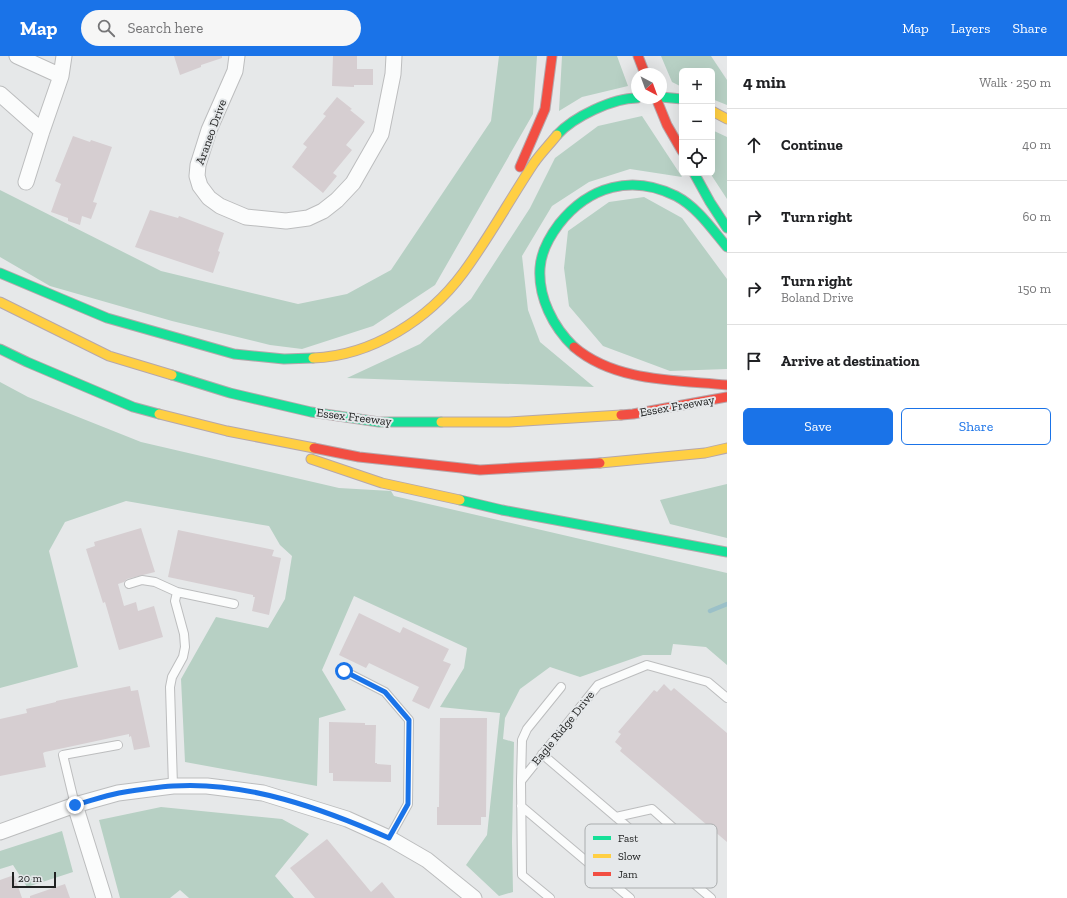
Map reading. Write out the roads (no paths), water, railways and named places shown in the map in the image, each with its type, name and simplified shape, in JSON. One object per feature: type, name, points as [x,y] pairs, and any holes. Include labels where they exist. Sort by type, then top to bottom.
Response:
[{"type":"main road","points":[[492,228],[532,141],[545,108],[552,56]]},
{"type":"main road","points":[[638,56],[643,68]]},
{"type":"main road","points":[[667,97],[679,98]]},
{"type":"main road","points":[[0,273],[107,318],[234,354],[284,359],[317,358],[344,354],[372,345],[396,333],[421,316],[463,273],[535,162],[560,132],[575,120],[596,109],[631,98]]},
{"type":"main road","points":[[658,104],[667,125],[679,146]]},
{"type":"main road","points":[[715,113],[727,119]]},
{"type":"main road","points":[[696,176],[727,228]]},
{"type":"main road","points":[[727,247],[695,210],[678,196],[660,188],[641,184],[626,184],[607,188],[590,195],[574,206],[560,220],[550,237],[540,267],[541,284],[551,315],[559,329],[585,355],[604,365],[642,376],[727,385]]},
{"type":"main road","name":"Essex Freeway","points":[[0,302],[95,349],[117,358],[230,393],[311,412],[379,422],[509,422],[633,414],[727,397]]},
{"type":"main road","points":[[0,349],[133,407],[227,431],[359,457],[480,470],[584,464],[705,453],[727,448]]},
{"type":"main road","points":[[227,431],[382,483],[502,510],[727,552]]},
{"type":"street","points":[[17,56],[61,76]]},
{"type":"street","points":[[26,182],[61,76],[64,56]]},
{"type":"street","name":"Araneo Drive","points":[[237,56],[235,71],[209,130],[198,165],[197,176],[200,186],[209,198],[220,206],[246,216],[286,221],[308,218],[323,211],[337,200],[353,183],[382,134],[394,74],[394,56]]},
{"type":"street","points":[[0,94],[42,131]]},
{"type":"street","points":[[0,832],[75,805],[118,793],[174,786],[207,786],[263,793],[347,819],[389,838],[427,860],[474,898]]},
{"type":"street","points":[[75,805],[104,898]]},
{"type":"lane","points":[[129,584],[142,580],[155,582],[177,592],[234,604]]},
{"type":"lane","points":[[174,786],[170,687],[172,677],[183,657],[185,647],[184,634],[175,601],[177,592]]},
{"type":"lane","name":"Eagle Ridge Drive","points":[[521,781],[598,685],[647,665],[708,682],[727,698]]},
{"type":"lane","points":[[344,671],[385,692],[409,720],[408,804],[389,838]]},
{"type":"lane","points":[[550,898],[522,875],[522,740],[527,729],[561,687]]},
{"type":"lane","points":[[75,805],[63,755],[118,745]]},
{"type":"lane","points":[[542,754],[624,824]]},
{"type":"lane","points":[[521,806],[585,860]]},
{"type":"lane","points":[[616,817],[652,809],[670,824]]},
{"type":"lane","points":[[618,888],[630,898]]},
{"type":"lane","points":[[699,888],[711,898]]},
{"type":"waterway","points":[[710,611],[727,604]]}]
